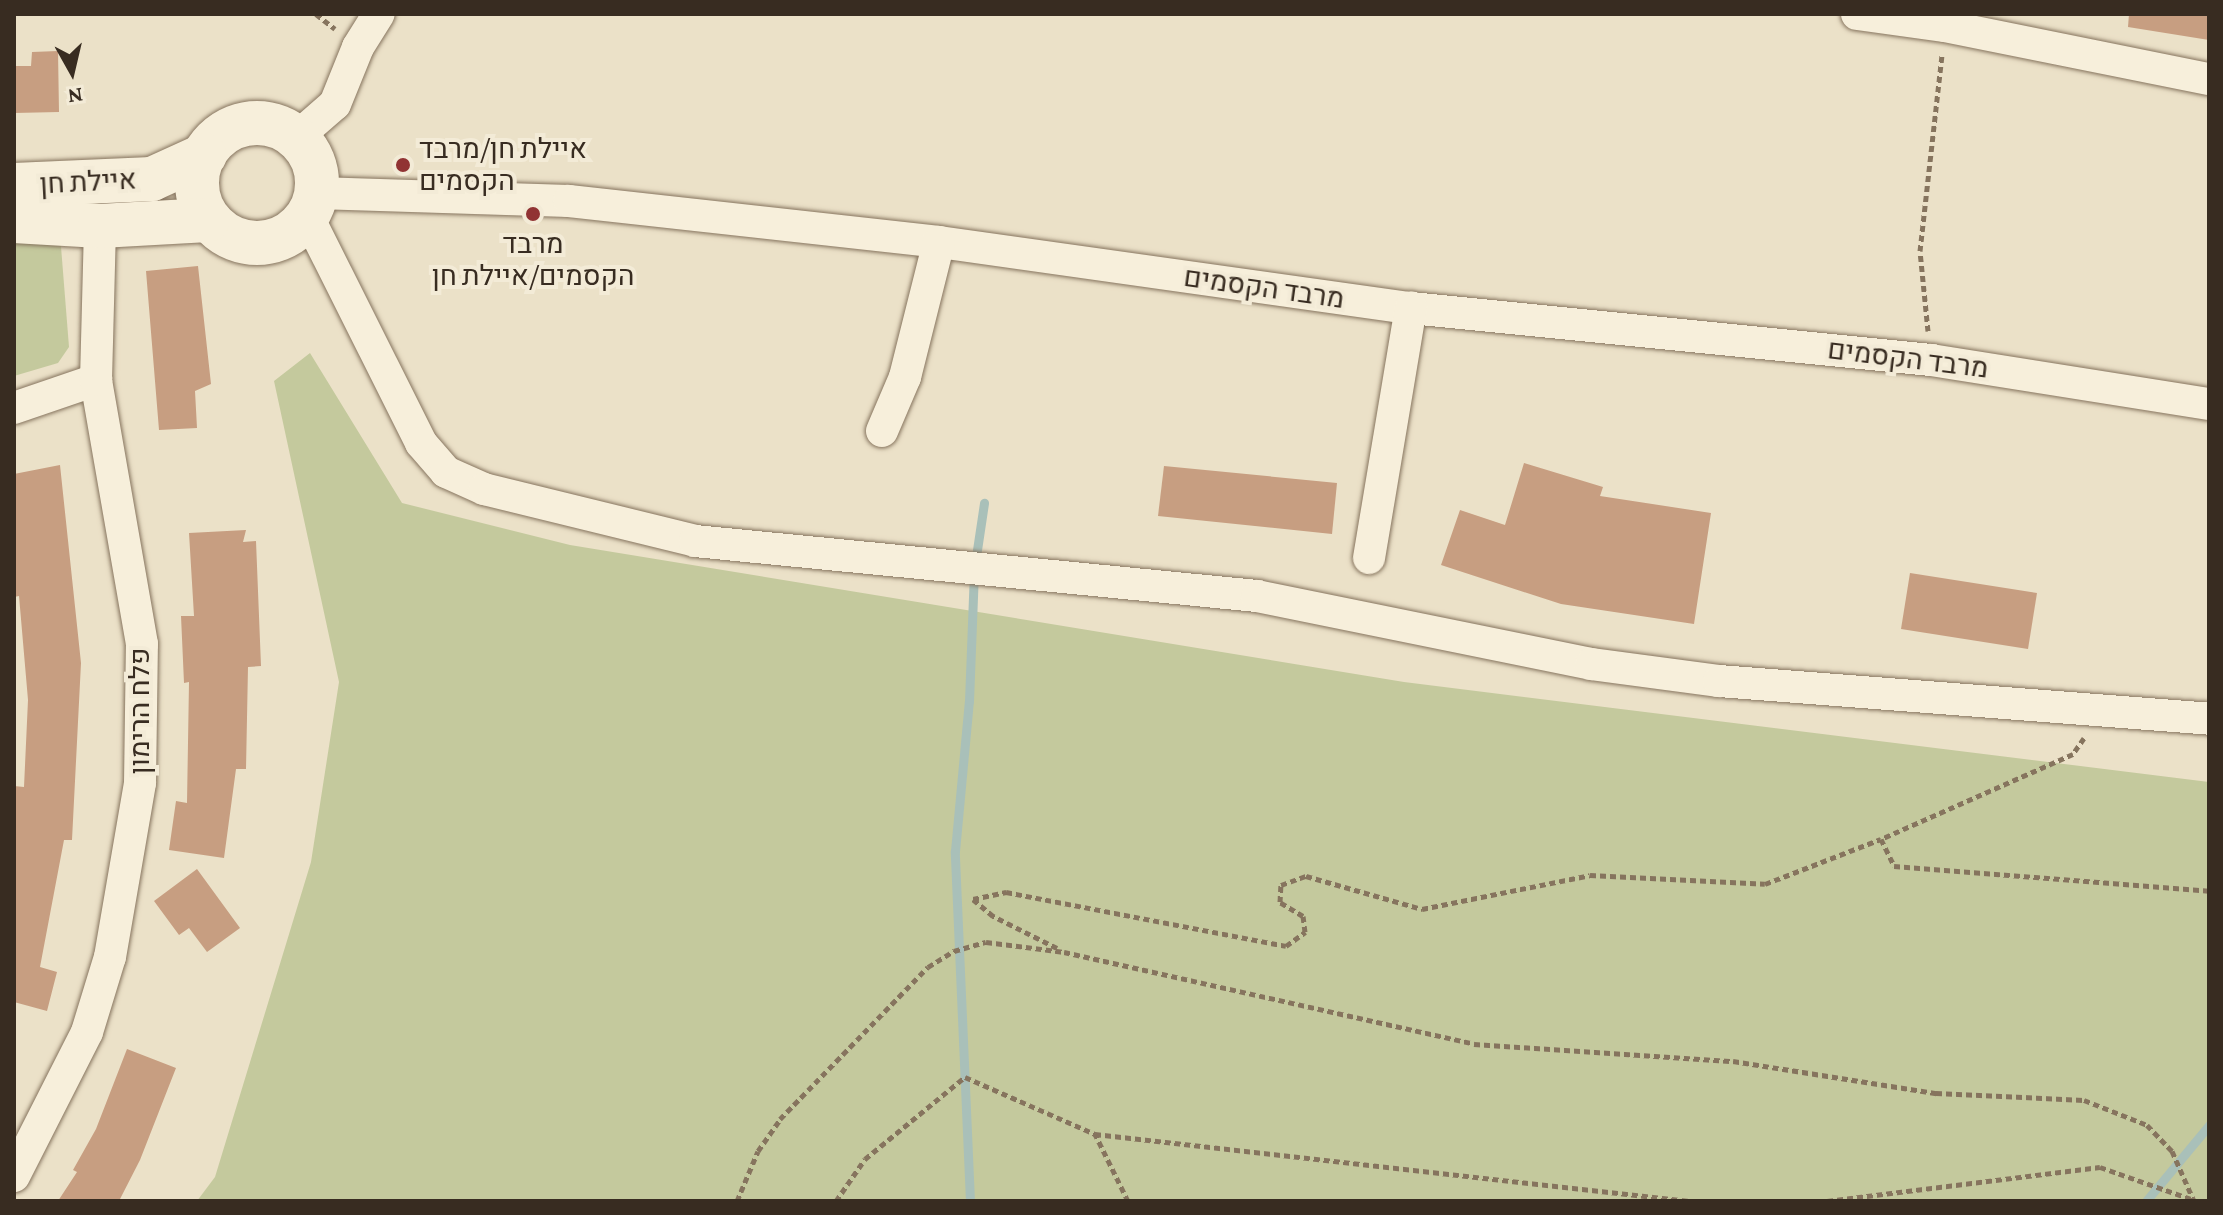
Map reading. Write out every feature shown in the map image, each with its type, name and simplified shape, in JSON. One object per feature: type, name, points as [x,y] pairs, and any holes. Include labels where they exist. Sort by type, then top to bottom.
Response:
[{"type":"street","points":[[297,137],[335,104],[358,47],[379,14]]},
{"type":"street","points":[[1857,14],[1945,26],[2209,79]]},
{"type":"street","points":[[14,221],[100,226],[208,220],[236,240],[257,244],[293,232],[312,205],[317,172],[297,137],[258,123],[232,128],[215,140],[196,176],[208,220]]},
{"type":"street","name":"איילת חן","points":[[14,185],[152,179],[205,155]]},
{"type":"street","name":"מרבד הקסמים","points":[[312,205],[569,201],[939,242],[1411,308],[1931,360],[2209,404]]},
{"type":"street","points":[[312,205],[421,443],[446,472],[484,489],[695,541],[1257,596],[1591,664],[1705,680],[2104,707],[2209,719]]},
{"type":"street","name":"פלח הרימון","points":[[14,1176],[87,1032],[110,957],[140,783],[142,644],[96,380],[100,226]]},
{"type":"street","points":[[882,431],[905,377],[939,242]]},
{"type":"street","points":[[1369,558],[1411,308]]},
{"type":"street","points":[[14,408],[96,380]]},
{"type":"path","points":[[1931,360],[1920,251],[1945,26]]},
{"type":"path","points":[[1064,952],[993,916],[973,899],[1006,892],[1286,946],[1305,932],[1303,916],[1280,902],[1281,885],[1306,876],[1422,909],[1590,875],[1765,884],[1881,839],[2073,754],[2104,707]]},
{"type":"path","points":[[1881,839],[1894,866],[2209,891]]},
{"type":"path","points":[[737,1201],[758,1151],[780,1119],[928,967],[954,951],[986,942],[1064,952],[1474,1044],[1733,1061],[1936,1093],[2084,1100],[2147,1125],[2172,1151],[2194,1201]]},
{"type":"path","points":[[836,1201],[865,1159],[965,1077],[1095,1134],[1689,1201]]},
{"type":"path","points":[[1095,1134],[1128,1201]]},
{"type":"path","points":[[1827,1201],[2100,1167],[2194,1201]]},
{"type":"green space","points":[[14,233],[60,234],[69,347],[58,363],[14,376]]},
{"type":"green space","points":[[310,353],[402,503],[570,545],[1404,682],[2209,782],[2209,1201],[197,1201],[215,1177],[311,862],[339,682],[274,381]]},
{"type":"building","points":[[2129,14],[2209,14],[2209,40],[2128,27]]},
{"type":"building","points":[[58,51],[59,112],[14,113],[14,66],[31,66],[32,52]]},
{"type":"building","points":[[198,266],[211,384],[195,391],[197,428],[159,430],[146,271]]},
{"type":"building","points":[[1524,463],[1603,487],[1600,496],[1711,513],[1694,624],[1561,604],[1441,565],[1460,510],[1505,525]]},
{"type":"building","points":[[60,465],[81,663],[72,840],[64,840],[40,967],[57,972],[47,1011],[14,1002],[14,786],[24,787],[28,700],[19,596],[14,597],[14,474]]},
{"type":"building","points":[[1164,466],[1337,483],[1332,534],[1158,516]]},
{"type":"building","points":[[246,530],[243,542],[256,541],[261,666],[248,667],[246,769],[236,769],[224,858],[169,850],[176,801],[187,803],[189,682],[184,683],[181,616],[194,616],[189,533]]},
{"type":"building","points":[[1910,573],[2037,593],[2028,649],[1901,629]]},
{"type":"building","points":[[197,869],[240,928],[207,952],[189,928],[179,935],[154,901]]},
{"type":"building","points":[[127,1049],[176,1068],[140,1160],[119,1201],[58,1201],[77,1172],[73,1170],[96,1129]]},
{"type":"waterway","points":[[970,1201],[955,851],[969,701],[974,570],[984,503]]},
{"type":"waterway","points":[[2146,1201],[2209,1125]]},
{"type":"place","name":"איילת חן/מרבד הקסמים","points":[[403,165]]},
{"type":"place","name":"מרבד הקסמים/איילת חן","points":[[533,214]]}]
